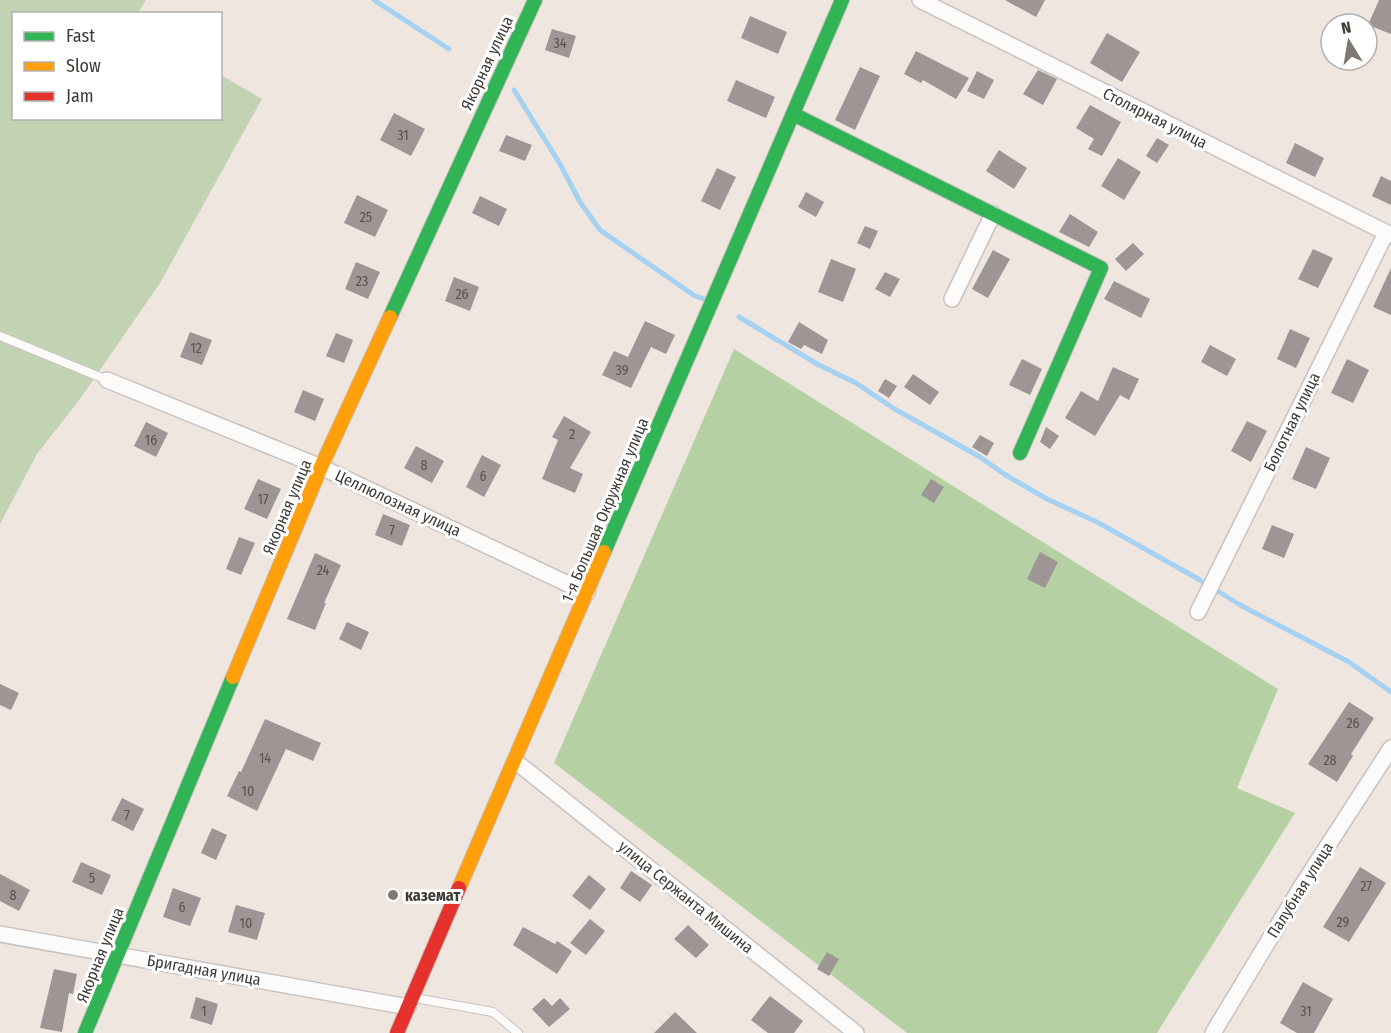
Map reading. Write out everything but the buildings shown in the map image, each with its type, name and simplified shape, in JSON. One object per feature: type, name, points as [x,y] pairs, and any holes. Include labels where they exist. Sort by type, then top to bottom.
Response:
[{"type":"street","name":"Якорная улица","points":[[85,1033],[321,466],[535,0]]},
{"type":"street","name":"1-я Большая Окружная улица","points":[[397,1033],[842,0]]},
{"type":"street","name":"Столярная улица","points":[[920,0],[1388,234]]},
{"type":"street","points":[[793,114],[1101,268],[1020,453]]},
{"type":"street","points":[[952,299],[993,214]]},
{"type":"street","name":"Болотная улица","points":[[1198,612],[1388,234]]},
{"type":"street","name":"Целлюлозная улица","points":[[107,380],[321,466],[587,593]]},
{"type":"street","name":"Палубная улица","points":[[1213,1033],[1301,887],[1391,748]]},
{"type":"street","name":"улица Сержанта Мишина","points":[[515,761],[856,1033]]},
{"type":"street","name":"Бригадная улица","points":[[0,934],[410,1003]]},
{"type":"lane","points":[[0,336],[107,380]]},
{"type":"lane","points":[[410,1003],[493,1012],[518,1033]]},
{"type":"green space","points":[[0,0],[146,0],[139,12],[12,12],[12,120],[222,120],[222,76],[262,99],[160,283],[80,399],[37,454],[0,524]]},
{"type":"green space","points":[[734,349],[1278,689],[1237,788],[1295,813],[1157,1033],[907,1033],[554,763]]},
{"type":"waterway","points":[[374,0],[449,49]]},
{"type":"waterway","points":[[514,90],[560,164],[580,202],[600,230],[695,296],[704,299]]},
{"type":"waterway","points":[[739,317],[819,365],[856,383],[893,408],[980,457],[1047,499],[1097,522],[1240,605],[1349,662],[1391,692]]},
{"type":"traffic: fast","points":[[390,317],[535,0]]},
{"type":"traffic: fast","points":[[604,552],[842,0]]},
{"type":"traffic: fast","points":[[793,114],[1101,268],[1020,453]]},
{"type":"traffic: fast","points":[[85,1033],[233,677]]},
{"type":"traffic: slow","points":[[233,677],[321,467],[390,317]]},
{"type":"traffic: slow","points":[[459,888],[604,552]]},
{"type":"traffic: jam","points":[[397,1033],[459,888]]},
{"type":"place","name":"каземат","points":[[393,895]]}]
